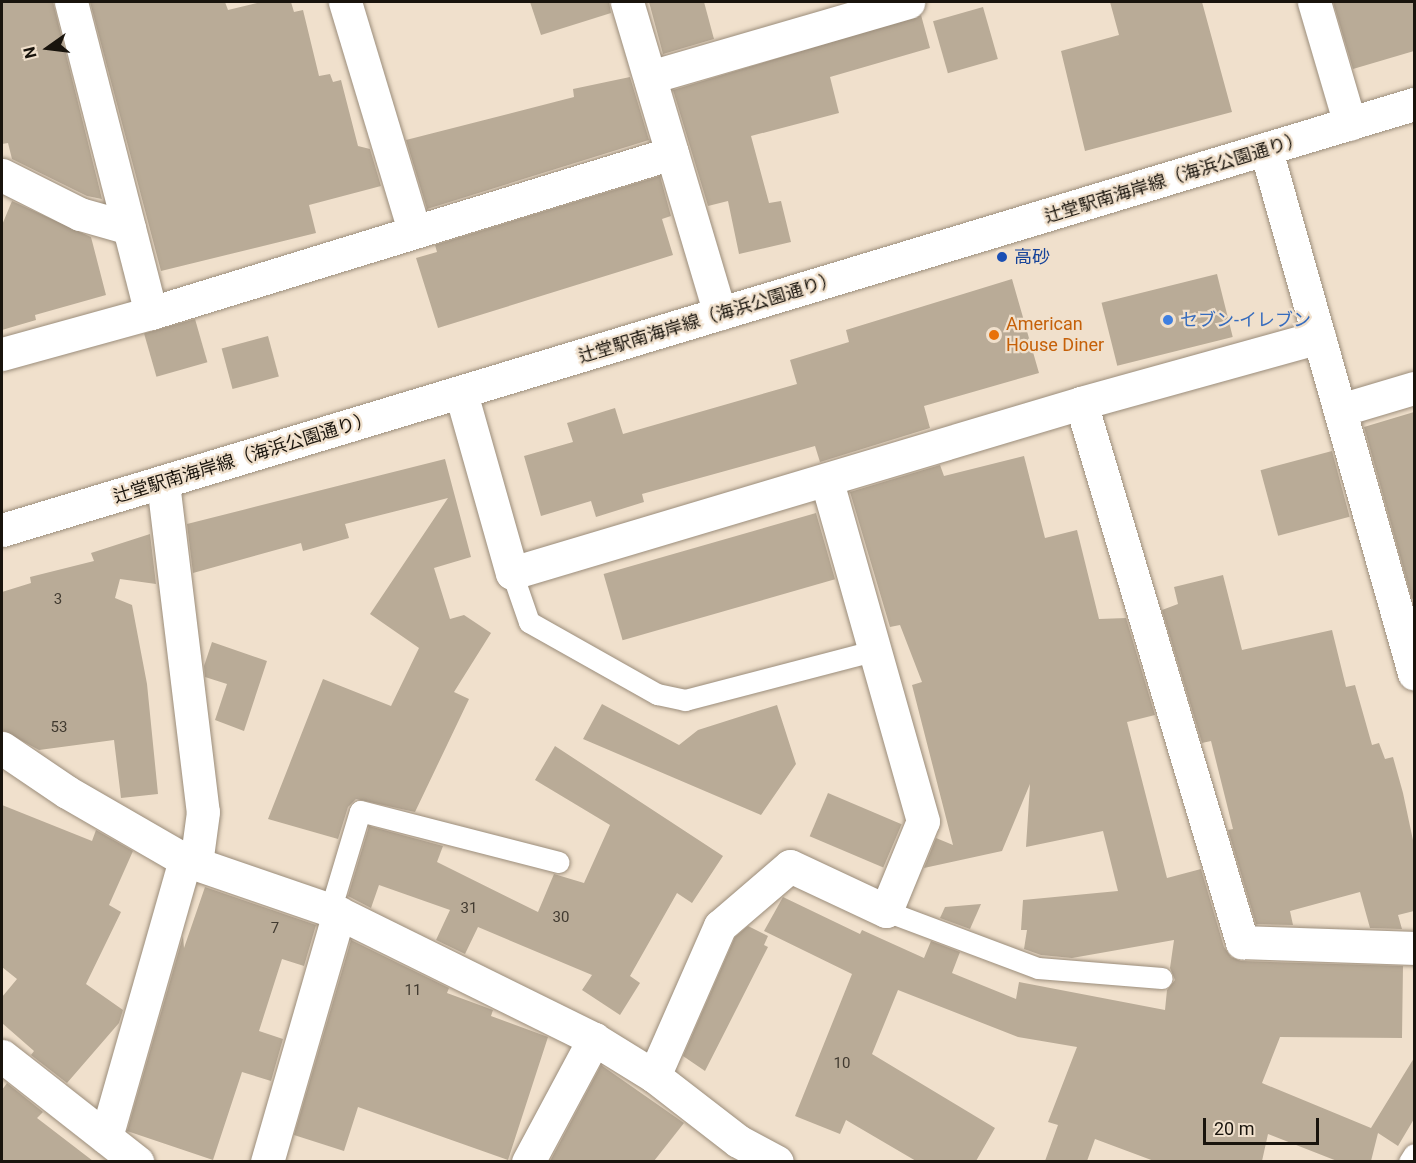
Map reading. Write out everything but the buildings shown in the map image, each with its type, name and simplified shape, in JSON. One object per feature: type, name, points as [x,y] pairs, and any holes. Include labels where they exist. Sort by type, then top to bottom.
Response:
[{"type":"street","points":[[72,2],[151,312]]},
{"type":"street","points":[[345,2],[414,231]]},
{"type":"street","points":[[627,2],[720,313]]},
{"type":"street","points":[[650,76],[908,2]]},
{"type":"street","points":[[1314,2],[1350,124]]},
{"type":"street","name":"辻堂駅南海岸線（海浜公園通り）","points":[[2,530],[1414,104]]},
{"type":"street","points":[[1266,150],[1414,673]]},
{"type":"street","points":[[2,354],[151,312],[672,153]]},
{"type":"street","points":[[2,175],[80,214],[129,228]]},
{"type":"street","points":[[461,393],[512,573],[1081,403],[1319,337]]},
{"type":"street","points":[[1340,410],[1414,388]]},
{"type":"street","points":[[1081,403],[1242,942],[1414,948]]},
{"type":"street","points":[[654,1076],[720,926],[790,866],[886,911],[923,821],[826,481]]},
{"type":"street","points":[[106,1137],[190,862],[203,812],[163,483]]},
{"type":"street","points":[[2,748],[67,792],[190,862],[334,912],[594,1039],[654,1076],[738,1142],[777,1161]]},
{"type":"street","points":[[267,1161],[334,912]]},
{"type":"street","points":[[528,1161],[594,1039]]},
{"type":"street","points":[[2,1056],[137,1161]]},
{"type":"lane","points":[[512,573],[529,622],[657,694],[684,700],[873,651]]},
{"type":"lane","points":[[334,912],[360,811],[559,862]]},
{"type":"lane","points":[[886,911],[1038,968],[1162,978]]},
{"type":"lane","points":[[1409,1161],[1414,1155]]},
{"type":"place","name":"高砂","points":[[1002,257]]},
{"type":"place","name":"セブン-イレブン","points":[[1168,320]]},
{"type":"place","name":"American House Diner","points":[[994,335]]}]
